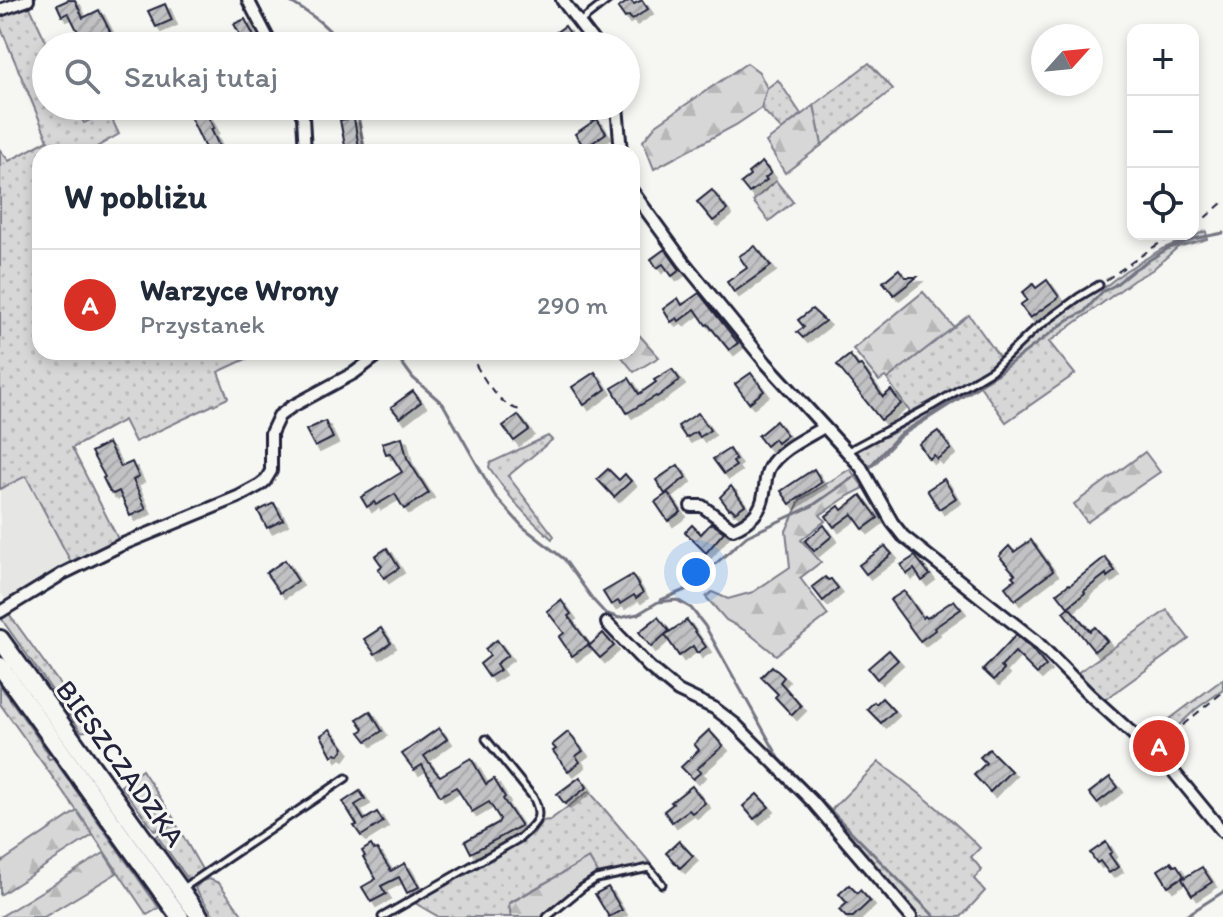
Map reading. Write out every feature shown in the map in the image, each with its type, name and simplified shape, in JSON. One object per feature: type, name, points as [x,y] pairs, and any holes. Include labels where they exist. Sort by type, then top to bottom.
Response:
[{"type":"main road","name":"BIESZCZADZKA","points":[[0,639],[200,917]]},
{"type":"main road","name":"BIESZCZADZKA","points":[[0,666],[180,917]]},
{"type":"street","points":[[0,10],[28,0]]},
{"type":"street","points":[[248,0],[265,32]]},
{"type":"street","points":[[562,0],[586,32]]},
{"type":"street","points":[[303,120],[305,144]]},
{"type":"street","points":[[618,120],[620,144]]},
{"type":"street","points":[[640,202],[683,261],[766,363],[861,467],[903,536],[1036,641],[1090,695],[1159,754],[1223,832]]},
{"type":"street","points":[[0,612],[64,573],[121,545],[260,485],[271,471],[271,433],[279,416],[354,373],[370,360]]},
{"type":"street","points":[[691,506],[702,506],[733,529],[744,525],[756,515],[764,497],[770,467],[783,452],[824,427]]},
{"type":"street","points":[[607,623],[649,667],[678,691],[714,708],[735,724],[812,801],[911,917]]},
{"type":"lane","points":[[579,22],[608,0]]},
{"type":"lane","points":[[847,452],[992,370],[1034,330],[1099,285]]},
{"type":"lane","points":[[382,917],[520,838],[535,824],[539,814],[533,797],[486,739]]},
{"type":"lane","points":[[181,890],[346,778]]},
{"type":"lane","points":[[547,917],[596,879],[649,868],[662,884]]},
{"type":"path","points":[[1199,221],[1223,202]]},
{"type":"path","points":[[1099,285],[1166,240]]},
{"type":"path","points":[[473,360],[500,399],[515,410],[523,410]]},
{"type":"path","points":[[1159,754],[1185,723],[1223,692]]},
{"type":"shaded area","points":[[26,475],[72,564],[57,569],[6,600],[0,592],[0,490]]},
{"type":"green space","points":[[28,3],[41,32],[32,32],[32,102],[0,26],[0,14]]},
{"type":"green space","points":[[747,63],[759,72],[767,88],[761,108],[654,169],[643,141],[656,125]]},
{"type":"green space","points":[[869,63],[893,89],[822,145],[814,105]]},
{"type":"green space","points":[[778,80],[801,114],[782,130],[761,108],[767,88]]},
{"type":"green space","points":[[814,105],[822,145],[785,173],[766,142]]},
{"type":"green space","points":[[40,120],[82,120],[84,123],[112,120],[119,134],[102,144],[41,144],[48,140]]},
{"type":"green space","points":[[32,149],[32,360],[244,360],[218,372],[228,398],[135,442],[124,420],[72,448],[119,541],[72,564],[26,476],[0,489],[0,150],[9,161]]},
{"type":"green space","points":[[776,181],[793,202],[769,221],[753,201]]},
{"type":"green space","points":[[1206,231],[1207,239],[1178,247],[1152,270],[1049,342],[1075,374],[1006,422],[980,386],[900,437],[868,469],[857,454],[858,449],[891,434],[989,376],[1032,334],[1100,286],[1102,289],[1162,249],[1184,240],[1199,240],[1199,234]]},
{"type":"green space","points":[[923,292],[954,327],[887,379],[885,377],[879,381],[853,349]]},
{"type":"green space","points":[[969,315],[1001,359],[978,377],[910,412],[887,379]]},
{"type":"green space","points":[[640,336],[659,357],[634,372],[624,360],[640,360]]},
{"type":"green space","points":[[548,436],[552,440],[508,476],[554,536],[552,539],[518,506],[489,467],[490,463]]},
{"type":"green space","points":[[1145,452],[1160,472],[1087,522],[1074,504]]},
{"type":"green space","points":[[850,469],[864,488],[820,515],[825,521],[801,540],[821,562],[800,578],[828,615],[776,655],[746,631],[726,620],[706,597],[712,592],[728,599],[753,592],[790,567],[786,531],[800,500]]},
{"type":"green space","points":[[1167,610],[1189,639],[1103,701],[1076,674]]},
{"type":"green space","points":[[7,611],[90,726],[94,724],[90,728],[81,731],[5,624],[0,616]]},
{"type":"green space","points":[[1223,679],[1223,690],[1196,709],[1162,741],[1151,742],[1138,731],[1147,736]]},
{"type":"green space","points":[[0,685],[49,754],[49,759],[53,758],[159,908],[147,915],[0,704]]},
{"type":"green space","points":[[879,762],[944,814],[980,848],[971,857],[982,870],[974,879],[985,891],[961,917],[917,917],[830,815],[833,808]]},
{"type":"green space","points":[[142,770],[174,819],[155,831],[121,786]]},
{"type":"green space","points":[[589,791],[652,865],[599,875],[589,858],[509,903],[511,917],[439,917],[415,903],[534,833],[542,821],[550,820]]},
{"type":"green space","points":[[77,811],[93,835],[0,895],[0,863]]},
{"type":"green space","points":[[175,822],[204,873],[192,879],[188,879],[157,836]]},
{"type":"green space","points":[[104,853],[117,873],[44,917],[0,917]]},
{"type":"green space","points":[[589,858],[599,875],[544,917],[511,917],[509,904]]},
{"type":"green space","points":[[209,879],[219,883],[244,917],[215,917],[195,888]]},
{"type":"building","points":[[75,0],[83,18],[99,10],[110,31],[78,32],[68,13],[62,16],[57,5]]},
{"type":"building","points":[[630,0],[634,4],[642,0],[648,9],[632,20],[629,16],[625,18],[618,8]]},
{"type":"building","points":[[165,4],[172,20],[156,27],[148,11]]},
{"type":"building","points":[[245,19],[252,32],[238,32],[234,24]]},
{"type":"building","points":[[192,120],[210,120],[214,128],[211,129],[218,144],[203,144]]},
{"type":"building","points":[[340,120],[354,120],[358,144],[345,144]]},
{"type":"building","points":[[596,120],[606,133],[591,144],[582,144],[575,134]]},
{"type":"building","points":[[762,162],[771,173],[765,178],[767,180],[749,193],[741,183]]},
{"type":"building","points":[[712,190],[727,210],[713,221],[697,202]]},
{"type":"building","points":[[755,246],[771,266],[734,292],[727,282],[747,268],[739,256]]},
{"type":"building","points":[[665,249],[680,270],[672,276],[663,264],[657,268],[651,259]]},
{"type":"building","points":[[899,269],[905,277],[917,277],[894,295],[883,282]]},
{"type":"building","points":[[1047,280],[1059,297],[1030,318],[1020,305],[1027,300],[1022,293],[1033,284],[1036,288]]},
{"type":"building","points":[[699,293],[738,343],[729,350],[695,309],[679,321],[677,318],[671,322],[663,309],[678,298],[682,305]]},
{"type":"building","points":[[812,309],[825,321],[803,338],[797,332],[804,327],[798,320]]},
{"type":"building","points":[[850,355],[858,366],[861,365],[883,397],[891,390],[901,404],[881,420],[837,365]]},
{"type":"building","points":[[672,369],[680,380],[627,413],[612,388],[629,378],[639,394]]},
{"type":"building","points":[[595,372],[606,389],[584,405],[572,387]]},
{"type":"building","points":[[751,373],[764,391],[749,403],[735,384]]},
{"type":"building","points":[[413,391],[421,402],[400,418],[391,407]]},
{"type":"building","points":[[698,413],[710,430],[700,437],[696,432],[686,438],[678,426]]},
{"type":"building","points":[[518,415],[529,430],[514,441],[503,426]]},
{"type":"building","points":[[325,421],[333,438],[315,447],[306,430]]},
{"type":"building","points":[[776,421],[787,435],[777,443],[774,439],[766,446],[758,436]]},
{"type":"building","points":[[938,431],[951,449],[937,459],[934,455],[929,459],[919,444]]},
{"type":"building","points":[[402,437],[407,458],[429,493],[404,509],[395,494],[367,507],[361,497],[402,472],[390,453],[386,454],[382,443]]},
{"type":"building","points":[[108,443],[121,467],[132,462],[139,477],[133,480],[146,509],[130,516],[119,491],[110,492],[91,452]]},
{"type":"building","points":[[729,449],[736,466],[724,474],[713,459]]},
{"type":"building","points":[[678,465],[686,477],[665,494],[656,480]]},
{"type":"building","points":[[608,469],[619,480],[625,474],[631,481],[614,497],[597,479]]},
{"type":"building","points":[[814,469],[822,482],[790,504],[781,491]]},
{"type":"building","points":[[944,479],[956,498],[939,509],[927,490]]},
{"type":"building","points":[[731,486],[745,505],[735,512],[720,497]]},
{"type":"building","points":[[668,493],[681,512],[668,521],[655,502]]},
{"type":"building","points":[[861,495],[878,518],[863,529],[852,514],[834,527],[826,516],[839,506],[842,510]]},
{"type":"building","points":[[274,503],[283,520],[267,528],[258,511]]},
{"type":"building","points":[[711,523],[724,532],[706,553],[685,532],[692,525],[701,534]]},
{"type":"building","points":[[824,525],[832,536],[814,551],[805,541]]},
{"type":"building","points":[[1031,540],[1053,571],[1015,600],[1005,587],[1015,579],[1012,576],[1015,574],[999,556],[1009,546],[1014,552]]},
{"type":"building","points":[[885,546],[892,554],[866,574],[859,565]]},
{"type":"building","points":[[387,548],[399,568],[384,578],[378,569],[382,566],[375,556]]},
{"type":"building","points":[[915,556],[930,575],[922,581],[914,569],[907,574],[901,565]]},
{"type":"building","points":[[1105,557],[1115,571],[1107,577],[1106,574],[1068,607],[1057,593]]},
{"type":"building","points":[[285,560],[298,581],[280,593],[266,573]]},
{"type":"building","points":[[632,575],[643,593],[611,605],[603,592]]},
{"type":"building","points":[[825,577],[838,588],[823,601],[812,587]]},
{"type":"building","points":[[904,591],[923,618],[954,600],[961,609],[920,641],[890,600]]},
{"type":"building","points":[[561,600],[571,614],[568,616],[589,644],[572,656],[559,637],[564,633],[547,611]]},
{"type":"building","points":[[1069,607],[1090,631],[1095,627],[1107,641],[1094,651],[1063,612]]},
{"type":"building","points":[[658,617],[669,631],[651,647],[639,632]]},
{"type":"building","points":[[687,620],[706,647],[697,653],[693,646],[679,656],[665,635]]},
{"type":"building","points":[[381,628],[391,643],[375,654],[364,639]]},
{"type":"building","points":[[603,633],[614,646],[600,658],[589,646]]},
{"type":"building","points":[[1016,635],[1046,666],[1037,674],[1015,652],[994,680],[983,670]]},
{"type":"building","points":[[497,640],[508,655],[496,664],[500,670],[489,677],[480,664],[490,656],[485,649]]},
{"type":"building","points":[[889,650],[898,660],[877,679],[868,668]]},
{"type":"building","points":[[772,666],[784,677],[780,682],[801,706],[792,715],[775,697],[778,694],[761,677]]},
{"type":"building","points":[[882,698],[894,711],[881,723],[867,709]]},
{"type":"building","points":[[370,711],[382,731],[367,741],[360,732],[364,729],[357,719]]},
{"type":"building","points":[[439,728],[447,739],[424,756],[436,772],[440,776],[471,758],[486,784],[494,779],[521,826],[471,853],[465,841],[500,819],[489,802],[472,812],[456,787],[440,796],[422,765],[414,770],[402,754]]},
{"type":"building","points":[[330,729],[344,748],[339,755],[336,753],[332,756],[321,735]]},
{"type":"building","points":[[709,730],[723,746],[697,769],[701,772],[693,779],[681,767],[699,750],[694,744]]},
{"type":"building","points":[[568,732],[583,751],[576,756],[580,762],[568,771],[552,745]]},
{"type":"building","points":[[989,749],[1011,771],[990,792],[974,775],[986,763],[980,757]]},
{"type":"building","points":[[580,777],[587,787],[565,804],[557,794]]},
{"type":"building","points":[[1110,777],[1118,787],[1097,803],[1089,793]]},
{"type":"building","points":[[692,786],[705,803],[672,822],[664,811]]},
{"type":"building","points":[[360,791],[365,799],[355,805],[364,820],[377,812],[383,822],[361,836],[343,802]]},
{"type":"building","points":[[757,794],[769,807],[754,819],[743,806]]},
{"type":"building","points":[[679,841],[693,856],[680,868],[666,853]]},
{"type":"building","points":[[1106,842],[1112,852],[1109,854],[1118,867],[1109,873],[1090,853]]},
{"type":"building","points":[[371,845],[391,871],[405,863],[419,887],[407,893],[399,877],[381,886],[386,894],[371,902],[362,887],[376,879],[362,851]]},
{"type":"building","points":[[1171,862],[1184,876],[1168,886],[1158,870]]},
{"type":"building","points":[[1202,867],[1212,882],[1192,895],[1182,879]]},
{"type":"building","points":[[849,885],[857,893],[860,890],[870,901],[853,917],[846,917],[839,910],[847,903],[839,894]]},
{"type":"building","points":[[608,887],[622,910],[609,917],[595,894]]},
{"type":"waterway","points":[[287,0],[318,20],[330,32]]},
{"type":"waterway","points":[[359,120],[363,144]]},
{"type":"waterway","points":[[871,465],[899,435],[995,375],[1068,320],[1084,312],[1102,292],[1135,269],[1167,249],[1193,239],[1223,233]]},
{"type":"waterway","points":[[400,360],[413,378],[443,404],[495,496],[523,527],[564,559],[605,613],[619,618],[638,614],[658,602],[677,600],[691,608],[705,626],[779,758],[935,917]]},
{"type":"waterway","points":[[661,600],[687,589],[747,536],[812,506],[855,476]]},
{"type":"waterway","points":[[1184,917],[1223,892]]},
{"type":"place","name":"Warzyce Wrony","points":[[1159,746]]}]
